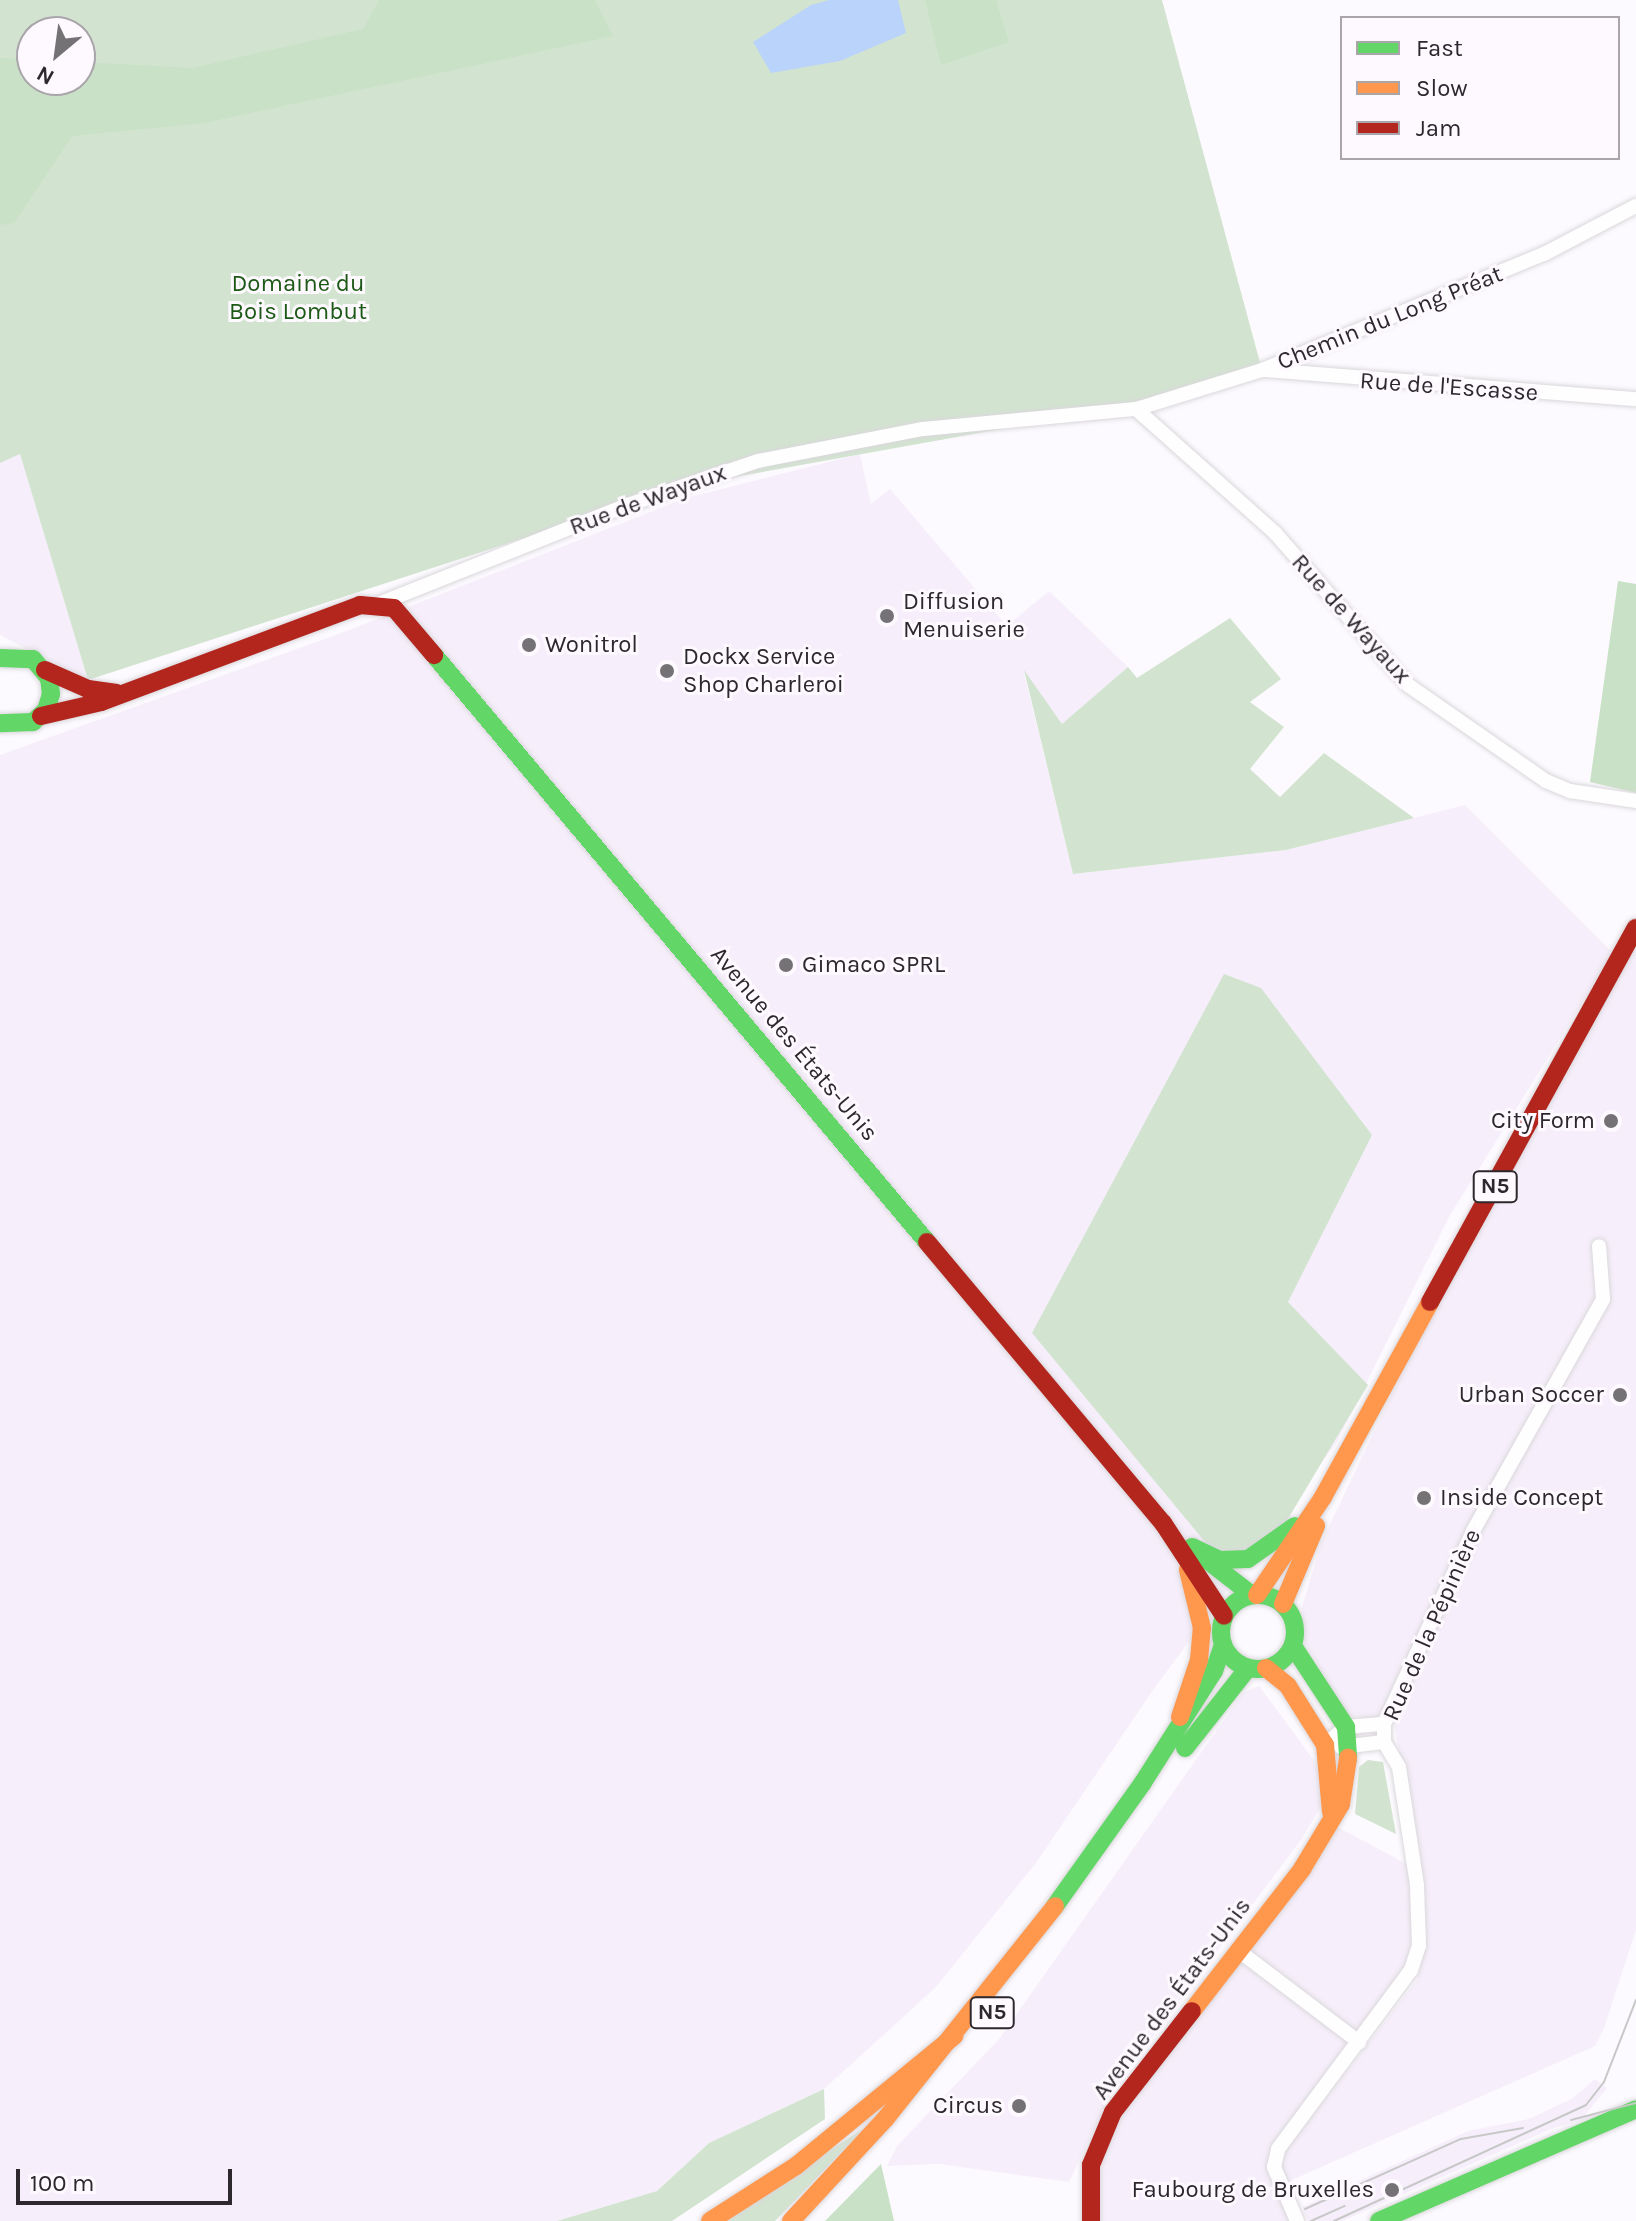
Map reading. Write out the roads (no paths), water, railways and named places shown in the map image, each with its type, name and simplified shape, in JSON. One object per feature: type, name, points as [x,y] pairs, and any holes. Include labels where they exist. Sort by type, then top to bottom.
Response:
[{"type":"main road","points":[[0,723],[23,726],[41,716],[79,709],[360,605],[381,603]]},
{"type":"main road","name":"Avenue des États-Unis","points":[[381,603],[411,627],[1163,1523],[1189,1555],[1224,1616]]},
{"type":"main road","points":[[0,644],[9,656],[88,689],[117,693]]},
{"type":"main road","points":[[41,716],[51,694],[45,670]]},
{"type":"main road","name":"N5","points":[[791,2221],[954,2036],[1094,1856],[1181,1724],[1214,1671],[1223,1645],[1224,1616],[1233,1604],[1254,1595],[1323,1497],[1636,928]]},
{"type":"main road","points":[[1181,1724],[1202,1628],[1189,1555],[1220,1560],[1248,1559],[1277,1543],[1323,1497]]},
{"type":"main road","name":"N5","points":[[1283,1604],[1289,1581],[1313,1538],[1323,1497]]},
{"type":"main road","name":"Avenue des États-Unis","points":[[1189,1555],[1254,1595]]},
{"type":"main road","points":[[1254,1595],[1283,1604],[1295,1624],[1293,1646]]},
{"type":"main road","points":[[1223,1645],[1288,1686],[1325,1745],[1331,1820]]},
{"type":"main road","name":"Avenue des États-Unis","points":[[1091,2221],[1091,2165],[1113,2112],[1320,1843],[1345,1790],[1349,1748],[1346,1727],[1293,1646]]},
{"type":"main road","name":"N5","points":[[813,2221],[898,2128],[1105,1869],[1209,1711],[1257,1668],[1281,1662],[1293,1646]]},
{"type":"main road","points":[[710,2221],[796,2166],[954,2036]]},
{"type":"main road","points":[[1379,2221],[1628,2112],[1636,2095]]},
{"type":"street","name":"Chemin du Long Préat","points":[[923,429],[1136,409],[1262,370],[1544,254],[1636,206]]},
{"type":"street","name":"Rue de l'Escasse","points":[[1262,370],[1636,399]]},
{"type":"street","name":"Rue de Wayaux","points":[[1136,409],[1275,533],[1408,685],[1546,781],[1570,791],[1636,801]]},
{"type":"street","name":"Rue de Wayaux","points":[[381,603],[625,506],[758,461],[923,429]]},
{"type":"street","name":"Rue de la Pépinière","points":[[1297,2221],[1273,2160],[1411,1970],[1419,1946],[1417,1885],[1399,1767],[1384,1742],[1384,1724],[1473,1531],[1603,1299],[1599,1246]]},
{"type":"street","points":[[1325,1745],[1346,1727],[1384,1724]]},
{"type":"street","points":[[1325,1745],[1349,1748],[1384,1742]]},
{"type":"street","points":[[1239,1951],[1359,2042]]},
{"type":"water","points":[[829,0],[898,0],[906,33],[840,61],[771,73],[753,42],[811,5]]},
{"type":"tram line","points":[[1334,2221],[1586,2105],[1604,2082],[1636,2000]]},
{"type":"tram line","points":[[1571,2120],[1636,2103]]},
{"type":"tram line","points":[[1305,2209],[1461,2139],[1523,2128]]},
{"type":"tram line","points":[[1311,2221],[1345,2206]]},
{"type":"place","name":"Diffusion Menuiserie","points":[[887,616]]},
{"type":"place","name":"Wonitrol","points":[[529,645]]},
{"type":"place","name":"Dockx Service Shop Charleroi","points":[[667,671]]},
{"type":"place","name":"Gimaco SPRL","points":[[786,965]]},
{"type":"place","name":"City Form","points":[[1611,1121]]},
{"type":"place","name":"Urban Soccer","points":[[1620,1395]]},
{"type":"place","name":"Inside Concept","points":[[1424,1498]]},
{"type":"place","name":"Circus","points":[[1019,2106]]},
{"type":"place","name":"Faubourg de Bruxelles","points":[[1392,2190]]},
{"type":"park label","name":"Domaine du Bois Lombut","points":[[298,298]]}]
